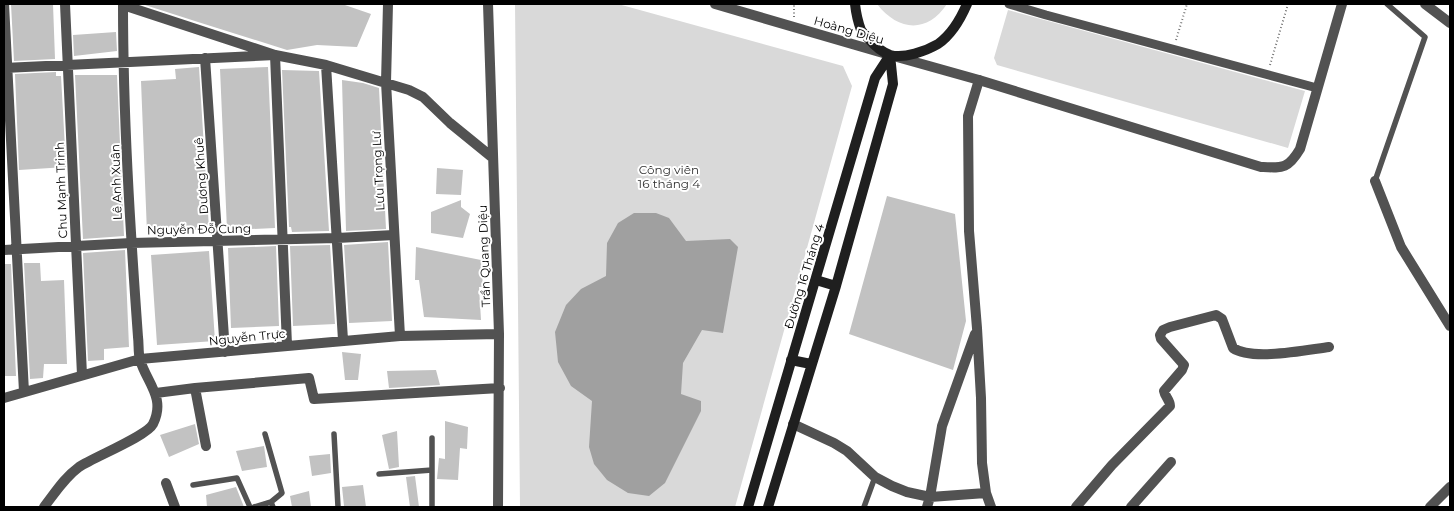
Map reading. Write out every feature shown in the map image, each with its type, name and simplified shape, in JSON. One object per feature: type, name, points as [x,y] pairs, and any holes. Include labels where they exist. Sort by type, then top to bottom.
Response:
[{"type":"main road","points":[[855,4],[862,31],[875,46],[890,55],[908,55],[924,51],[939,43],[962,15],[967,4]]},
{"type":"main road","points":[[768,507],[836,286],[893,84],[890,55]]},
{"type":"main road","name":"Đường 16 Tháng 4","points":[[748,507],[875,78],[890,55]]},
{"type":"main road","points":[[816,280],[836,286]]},
{"type":"main road","points":[[792,360],[811,364]]},
{"type":"street","points":[[4,4],[24,392]]},
{"type":"street","name":"Chu Mạnh Trinh","points":[[65,4],[82,375]]},
{"type":"street","points":[[123,4],[275,55],[326,65],[408,90],[422,97],[493,158]]},
{"type":"street","name":"Lê Anh Xuân","points":[[123,4],[131,244],[140,359]]},
{"type":"street","name":"Lưu Trọng Lư","points":[[386,4],[386,82],[400,336]]},
{"type":"street","name":"Trần Quang Diệu","points":[[488,4],[499,334],[498,507]]},
{"type":"street","name":"Hoàng Diệu","points":[[715,4],[979,80],[1262,167],[1280,168],[1292,162],[1300,149],[1342,4]]},
{"type":"street","points":[[1009,4],[1317,88]]},
{"type":"street","points":[[1425,4],[1450,23]]},
{"type":"street","points":[[6,68],[275,55]]},
{"type":"street","points":[[275,55],[287,345]]},
{"type":"street","name":"Dương Khuê","points":[[206,58],[225,352]]},
{"type":"street","points":[[326,65],[343,340]]},
{"type":"street","points":[[979,80],[968,116],[969,231],[981,398],[982,463],[990,507]]},
{"type":"street","points":[[1375,181],[1401,247],[1450,326]]},
{"type":"street","name":"Nguyễn Đỗ Cung","points":[[4,250],[394,235]]},
{"type":"street","points":[[1076,507],[1112,465],[1170,406],[1170,402],[1164,392],[1184,365],[1160,339],[1163,330],[1216,315],[1222,320],[1233,348],[1241,352],[1286,354],[1329,347]]},
{"type":"street","points":[[927,507],[942,426],[977,328]]},
{"type":"street","name":"Nguyễn Trực","points":[[4,398],[140,359],[400,336],[499,334]]},
{"type":"street","points":[[44,507],[62,482],[78,468],[152,427],[158,408],[156,393],[140,359]]},
{"type":"street","points":[[156,393],[309,378],[314,399],[500,388]]},
{"type":"street","points":[[195,388],[206,446]]},
{"type":"street","points":[[793,424],[834,442],[876,477],[907,492],[930,497],[986,493]]},
{"type":"street","points":[[1131,507],[1170,462]]},
{"type":"street","points":[[166,483],[175,507]]},
{"type":"street","points":[[1430,507],[1450,487]]},
{"type":"lane","points":[[1375,181],[1425,37],[1387,4]]},
{"type":"lane","points":[[193,485],[237,478],[252,507],[272,505],[282,493],[265,434]]},
{"type":"lane","points":[[334,434],[338,507]]},
{"type":"lane","points":[[432,438],[432,507]]},
{"type":"lane","points":[[379,474],[432,470]]},
{"type":"lane","points":[[864,507],[876,477]]},
{"type":"path","points":[[1173,50],[1187,4]]},
{"type":"path","points":[[1267,75],[1288,4]]},
{"type":"green space","name":"Công viên 16 tháng 4","points":[[515,4],[618,4],[843,66],[852,86],[735,507],[520,507]]},
{"type":"green space","points":[[877,4],[947,4],[931,20],[922,24],[912,25],[894,20]]},
{"type":"green space","points":[[1008,10],[1305,91],[1288,148],[997,65],[994,58]]},
{"type":"shaded area","points":[[634,213],[656,213],[669,218],[686,241],[730,239],[738,247],[723,333],[702,330],[683,363],[681,394],[701,401],[701,411],[665,483],[649,496],[628,493],[607,480],[594,464],[589,447],[592,401],[571,386],[558,362],[555,332],[566,305],[581,289],[606,276],[607,243],[618,223]]},
{"type":"building","points":[[11,4],[53,4],[55,59],[14,61]]},
{"type":"building","points":[[146,4],[342,4],[371,14],[357,47],[317,45],[287,50]]},
{"type":"building","points":[[116,32],[117,51],[74,56],[73,35]]},
{"type":"building","points":[[199,67],[209,229],[147,233],[141,81],[176,79],[175,69]]},
{"type":"building","points":[[268,67],[275,228],[227,230],[220,69]]},
{"type":"building","points":[[282,70],[319,71],[329,231],[292,232],[291,227],[289,227]]},
{"type":"building","points":[[56,72],[56,76],[61,76],[66,167],[19,170],[15,74]]},
{"type":"building","points":[[75,75],[117,75],[124,236],[83,239]]},
{"type":"building","points":[[342,80],[363,83],[379,88],[386,229],[346,231]]},
{"type":"building","points":[[437,168],[463,170],[461,195],[436,194]]},
{"type":"building","points":[[887,196],[955,214],[966,321],[953,370],[849,334]]},
{"type":"building","points":[[461,200],[461,207],[470,214],[463,238],[431,233],[431,212]]},
{"type":"building","points":[[388,242],[392,321],[349,323],[344,245]]},
{"type":"building","points":[[330,245],[335,324],[293,326],[290,246]]},
{"type":"building","points":[[276,246],[279,326],[231,328],[228,248]]},
{"type":"building","points":[[416,247],[481,260],[483,287],[479,287],[481,320],[424,317],[419,280],[415,280]]},
{"type":"building","points":[[125,250],[129,347],[104,349],[104,360],[88,361],[83,253]]},
{"type":"building","points":[[209,251],[215,341],[157,345],[151,255]]},
{"type":"building","points":[[24,263],[40,263],[41,281],[64,280],[67,364],[44,364],[43,378],[30,379]]},
{"type":"building","points":[[4,264],[11,264],[16,376],[4,376]]},
{"type":"building","points":[[342,352],[361,354],[358,380],[345,380]]},
{"type":"building","points":[[436,370],[440,385],[389,388],[387,371]]},
{"type":"building","points":[[445,421],[468,427],[467,449],[460,448],[458,480],[437,479],[439,458],[445,459]]},
{"type":"building","points":[[195,424],[199,444],[169,457],[160,435]]},
{"type":"building","points":[[397,431],[399,467],[389,469],[382,435]]},
{"type":"building","points":[[264,446],[267,467],[242,471],[236,451]]},
{"type":"building","points":[[330,454],[331,473],[312,476],[309,456]]},
{"type":"building","points":[[415,476],[419,507],[410,507],[406,477]]},
{"type":"building","points":[[363,485],[366,507],[344,506],[342,487]]},
{"type":"building","points":[[236,487],[244,507],[207,507],[206,495]]},
{"type":"building","points":[[309,491],[311,507],[292,507],[290,496]]}]
